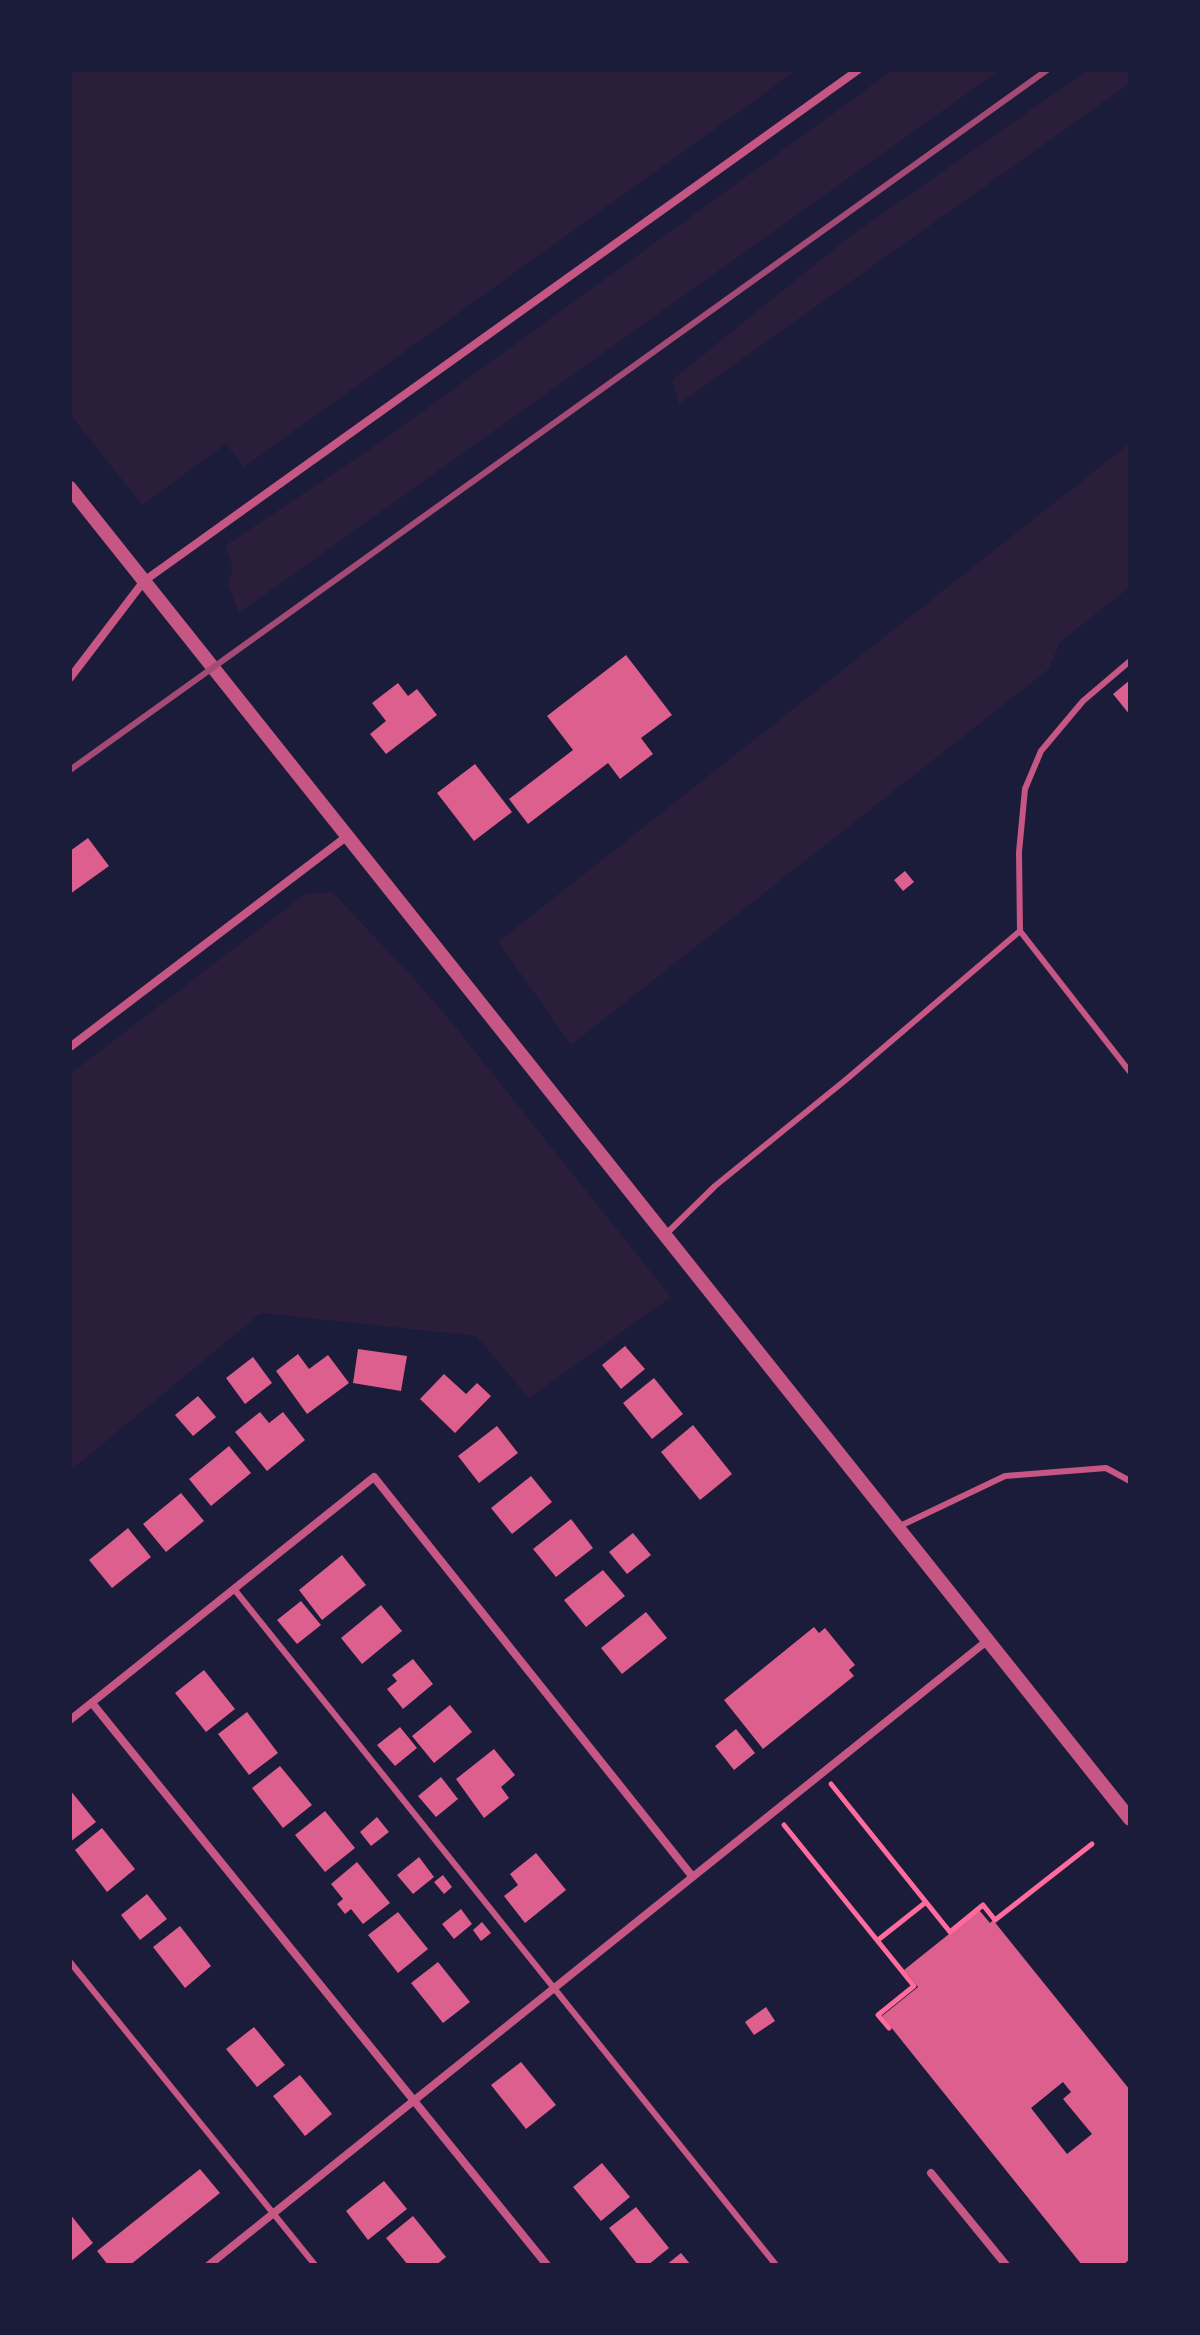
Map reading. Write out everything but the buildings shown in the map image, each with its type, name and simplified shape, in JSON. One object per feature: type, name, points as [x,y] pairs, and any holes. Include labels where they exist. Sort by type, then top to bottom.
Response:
[{"type":"street","points":[[70,678],[144,581],[858,70]]},
{"type":"street","points":[[70,488],[1130,1819]]},
{"type":"street","points":[[70,1047],[346,837]]},
{"type":"street","points":[[70,1720],[374,1477],[692,1876]]},
{"type":"street","points":[[209,2265],[988,1640]]},
{"type":"street","points":[[92,1703],[547,2265]]},
{"type":"street","points":[[931,2173],[1006,2265]]},
{"type":"lane","points":[[1130,661],[1083,701],[1041,751],[1025,789],[1019,852],[1020,931],[1130,1072]]},
{"type":"lane","points":[[665,1235],[715,1186],[848,1078],[1020,931]]},
{"type":"lane","points":[[898,1527],[1005,1476],[1106,1468],[1130,1481]]},
{"type":"lane","points":[[234,1589],[776,2265]]},
{"type":"lane","points":[[70,1962],[315,2265]]},
{"type":"path","points":[[822,1773],[950,1932],[983,1905],[995,1920],[1092,1844]]},
{"type":"path","points":[[774,1812],[914,1986],[878,2015],[889,2028]]},
{"type":"path","points":[[878,1940],[926,1902]]},
{"type":"shaded area","points":[[70,70],[797,70],[244,467],[226,444],[142,505],[70,414]]},
{"type":"shaded area","points":[[893,70],[1000,70],[239,613],[228,585],[233,568],[225,546],[372,448]]},
{"type":"shaded area","points":[[1088,70],[1130,70],[1130,83],[679,404],[672,380],[849,237]]},
{"type":"shaded area","points":[[1130,443],[1130,587],[1060,642],[1049,669],[571,1045],[498,942]]},
{"type":"shaded area","points":[[332,892],[453,1024],[671,1297],[529,1398],[476,1336],[261,1313],[70,1471],[70,1074],[305,894]]},
{"type":"railway","points":[[70,770],[1047,70]]}]
